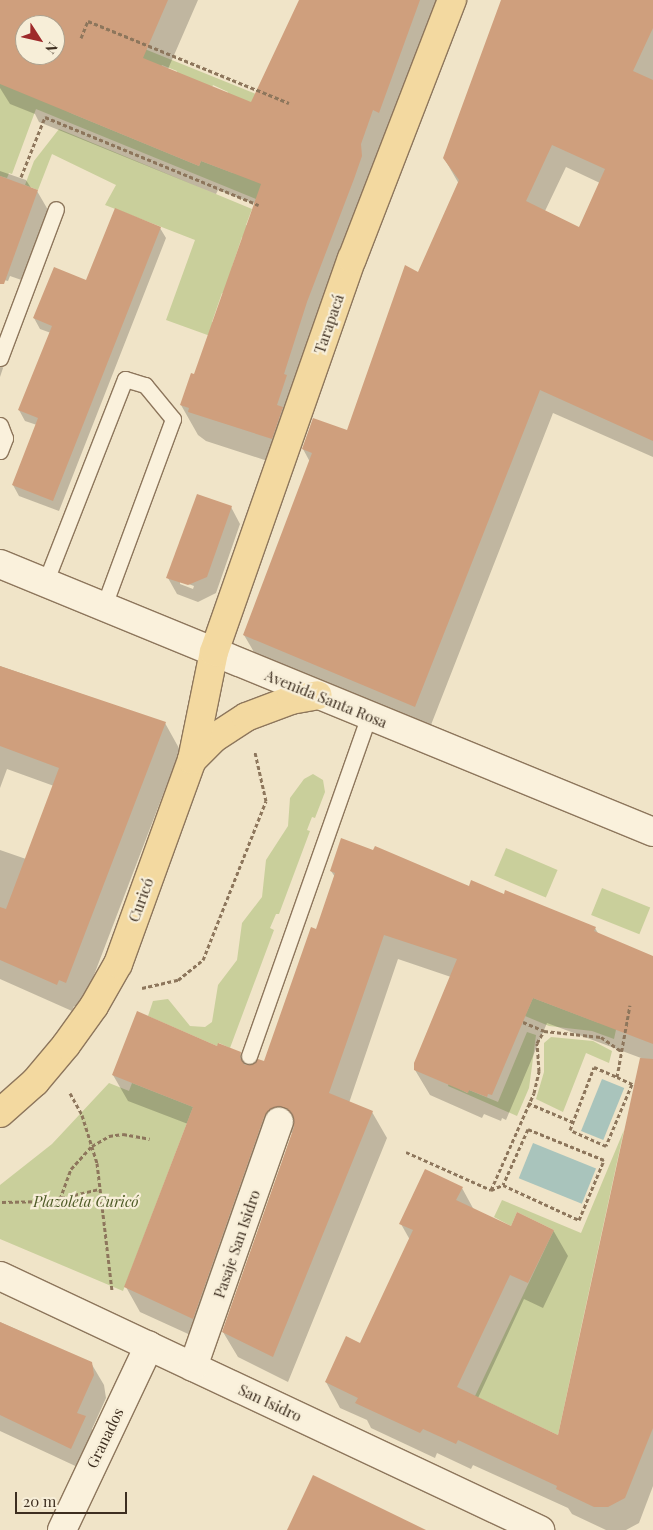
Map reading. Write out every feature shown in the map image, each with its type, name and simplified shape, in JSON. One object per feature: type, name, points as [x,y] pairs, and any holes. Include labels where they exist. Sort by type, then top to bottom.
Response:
[{"type":"main road","name":"Tarapacá","points":[[214,652],[352,259],[452,0]]},
{"type":"main road","name":"Curicó","points":[[0,1113],[50,1064],[94,1006],[118,964],[192,760],[214,652]]},
{"type":"main road","points":[[192,760],[214,738],[246,717],[291,700],[318,695]]},
{"type":"street","name":"Avenida Santa Rosa","points":[[0,564],[653,832]]},
{"type":"street","name":"Pasaje San Isidro","points":[[193,1366],[279,1122]]},
{"type":"street","name":"San Isidro","points":[[0,1276],[540,1530]]},
{"type":"street","name":"Granados","points":[[62,1530],[150,1346]]},
{"type":"lane","points":[[0,358],[56,209]]},
{"type":"lane","points":[[46,582],[125,378],[145,385],[173,419],[104,606]]},
{"type":"lane","points":[[0,425],[6,438],[0,452]]},
{"type":"lane","points":[[249,1056],[369,716]]},
{"type":"path","points":[[81,38],[88,21],[289,104]]},
{"type":"path","points":[[20,177],[45,117],[259,205]]},
{"type":"path","points":[[108,982],[144,989],[162,986],[178,980],[203,960],[266,801],[246,717]]},
{"type":"path","points":[[617,1076],[630,1005]]},
{"type":"path","points":[[523,1022],[544,1031],[590,1034],[612,1043],[622,1051]]},
{"type":"path","points":[[490,1190],[528,1103],[539,1071],[537,1043],[544,1031]]},
{"type":"path","points":[[50,1064],[82,1115],[92,1146],[117,1330]]},
{"type":"path","points":[[594,1067],[617,1076],[632,1084],[606,1146],[570,1130],[594,1067]]},
{"type":"path","points":[[528,1103],[573,1122]]},
{"type":"path","points":[[406,1152],[490,1190],[503,1185],[528,1129],[604,1160],[579,1220],[503,1185]]},
{"type":"path","points":[[60,1199],[71,1169],[92,1146],[109,1136],[123,1134],[150,1139]]},
{"type":"path","points":[[2,1202],[60,1199],[99,1188]]},
{"type":"green space","points":[[105,33],[288,107],[287,110],[227,97],[228,92],[213,85],[210,91],[176,76],[177,71],[162,65],[159,70]]},
{"type":"green space","points":[[0,78],[73,114],[199,166],[201,161],[233,173],[237,164],[265,174],[261,201],[36,109],[12,174],[9,173],[7,178],[0,176]]},
{"type":"green space","points":[[59,129],[252,209],[246,225],[252,227],[247,239],[242,237],[232,267],[237,269],[228,294],[222,293],[212,322],[217,324],[213,337],[166,320],[195,240],[105,205],[116,185],[52,154],[38,190],[25,185],[34,161]]},
{"type":"green space","points":[[313,774],[323,780],[325,792],[315,818],[312,817],[307,830],[310,831],[279,914],[276,914],[270,928],[274,930],[230,1048],[219,1043],[217,1046],[148,1016],[153,1001],[168,999],[190,1026],[205,1027],[212,1022],[218,985],[237,960],[242,923],[262,897],[266,860],[288,826],[290,798],[304,779]]},
{"type":"green space","points":[[506,848],[558,870],[546,897],[494,876]]},
{"type":"green space","points":[[602,888],[650,907],[639,934],[591,915]]},
{"type":"green space","points":[[533,998],[599,1023],[622,1002],[614,1039],[592,1031],[549,1026],[525,1016]]},
{"type":"green space","points":[[527,1032],[536,1035],[529,1088],[517,1116],[448,1086],[449,1083],[467,1093],[469,1090],[498,1102]]},
{"type":"green space","points":[[551,1037],[593,1041],[612,1051],[609,1063],[586,1053],[563,1112],[536,1099],[544,1072],[544,1043]]},
{"type":"green space","name":"Plazoleta Curicó","points":[[109,1083],[129,1091],[132,1083],[193,1107],[123,1291],[0,1239],[0,1185],[52,1144]]},
{"type":"green space","points":[[624,1130],[558,1435],[475,1396],[554,1230],[517,1212],[511,1226],[494,1217],[502,1200],[581,1233]]},
{"type":"water","points":[[602,1079],[624,1088],[603,1140],[581,1131]]},
{"type":"water","points":[[533,1143],[596,1168],[582,1204],[519,1178]]},
{"type":"building","points":[[0,0],[168,0],[143,58],[251,102],[299,0],[420,0],[379,113],[373,110],[361,144],[362,156],[307,302],[284,374],[287,375],[277,405],[283,407],[272,439],[188,412],[189,408],[180,405],[191,373],[194,374],[261,184],[201,161],[199,166],[0,84]]},
{"type":"building","points":[[501,0],[653,0],[653,28],[633,71],[653,80],[653,441],[540,390],[415,707],[243,635],[312,453],[302,449],[313,418],[347,430],[405,265],[418,272],[459,180],[443,158]],"holes":[[[552,145],[605,169],[579,227],[526,201]]]},
{"type":"building","points":[[0,176],[38,190],[4,284],[0,284]]},
{"type":"building","points":[[115,208],[161,227],[53,501],[12,485],[38,418],[18,410],[52,326],[33,318],[54,267],[86,280]]},
{"type":"building","points":[[197,494],[232,506],[207,577],[188,585],[166,578]]},
{"type":"building","points":[[0,666],[166,722],[66,983],[59,980],[57,985],[0,960],[0,907],[6,909],[59,768],[0,746]]},
{"type":"building","points":[[341,838],[373,850],[375,846],[469,886],[471,880],[504,894],[505,890],[596,927],[594,931],[653,956],[653,1044],[533,998],[492,1095],[488,1094],[487,1097],[469,1090],[468,1093],[414,1070],[414,1063],[457,959],[384,935],[329,1093],[373,1111],[273,1357],[222,1332],[294,1127],[291,1112],[277,1107],[264,1117],[193,1319],[124,1287],[193,1107],[112,1075],[137,1011],[217,1046],[218,1043],[241,1052],[240,1058],[245,1065],[251,1065],[258,1059],[264,1061],[311,927],[316,929],[335,873],[330,871]]},
{"type":"building","points":[[640,1058],[653,1059],[653,1428],[625,1498],[608,1507],[594,1507],[556,1489],[557,1486],[458,1440],[456,1444],[423,1429],[420,1433],[355,1403],[358,1398],[325,1382],[346,1336],[360,1343],[413,1230],[399,1224],[425,1169],[463,1187],[456,1200],[511,1226],[517,1212],[554,1230],[528,1283],[510,1275],[457,1387],[558,1435]]},
{"type":"building","points":[[0,1322],[92,1362],[94,1375],[77,1413],[86,1416],[71,1449],[0,1415]]},
{"type":"building","points":[[313,1475],[426,1530],[287,1530]]}]
